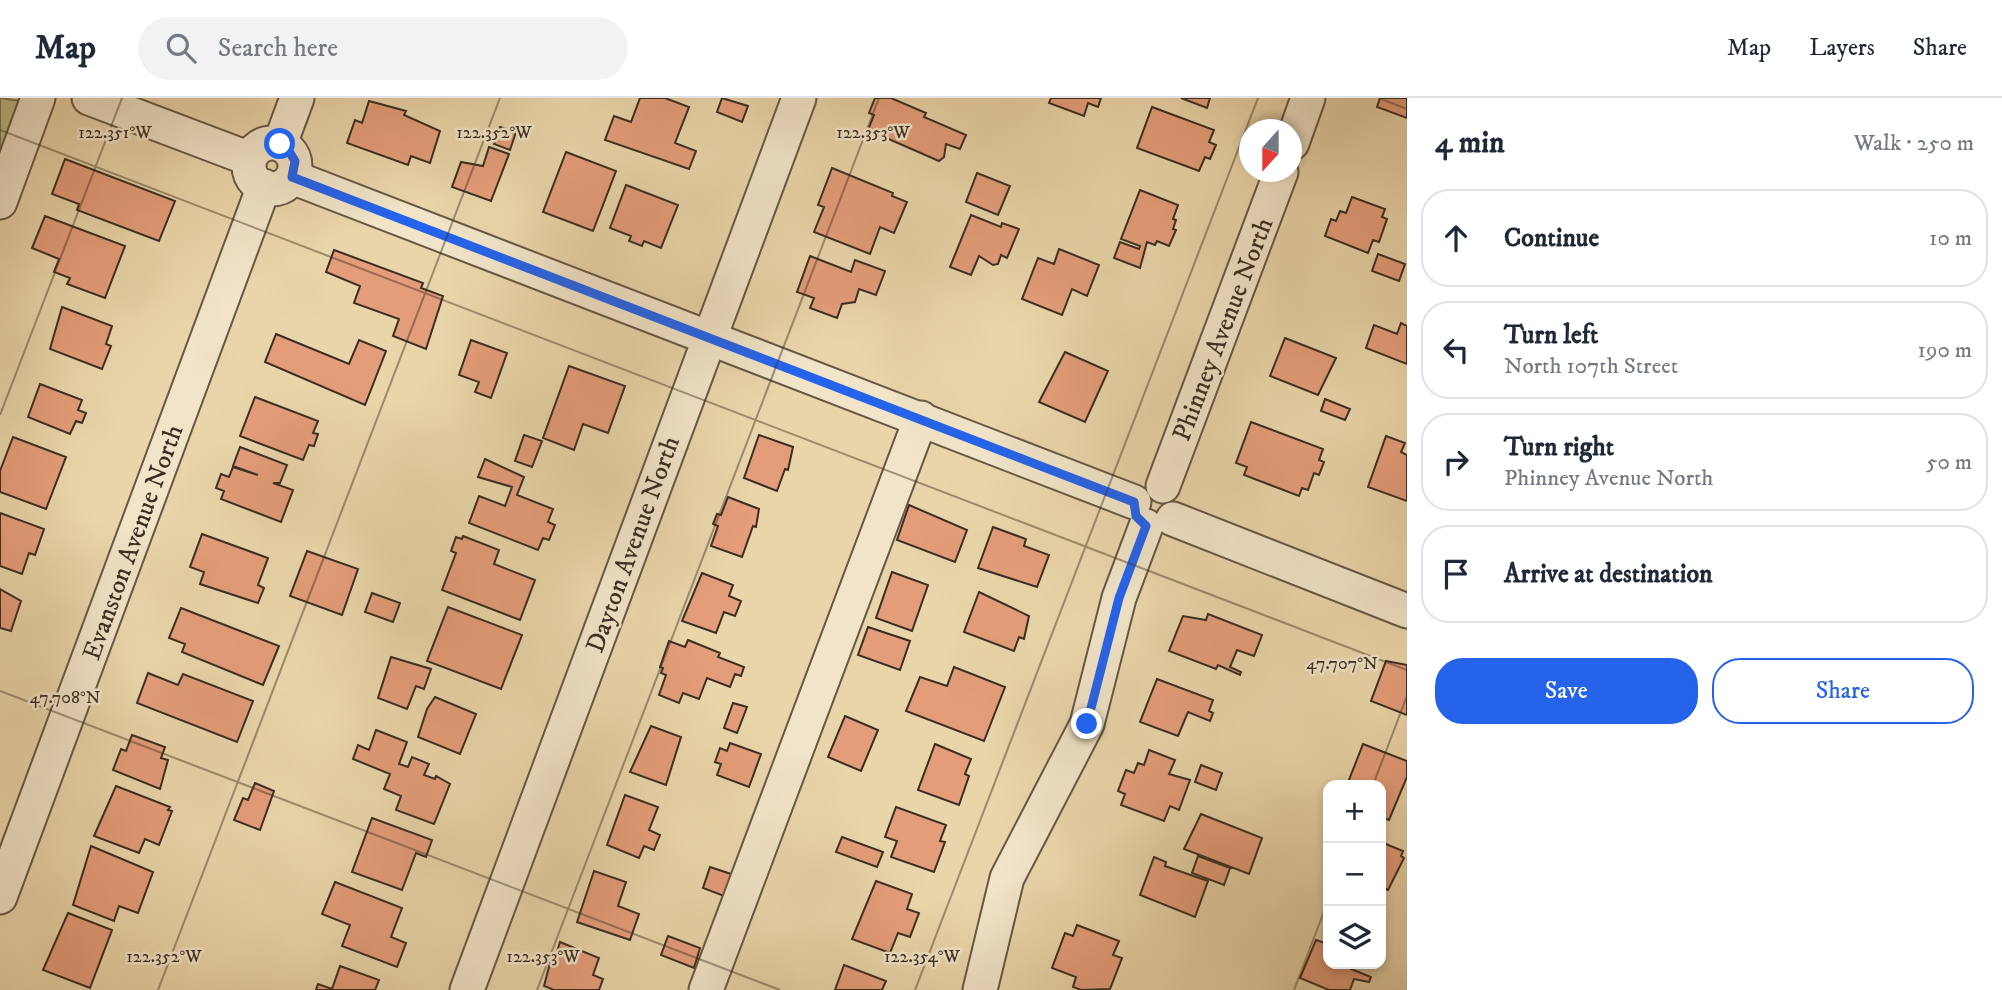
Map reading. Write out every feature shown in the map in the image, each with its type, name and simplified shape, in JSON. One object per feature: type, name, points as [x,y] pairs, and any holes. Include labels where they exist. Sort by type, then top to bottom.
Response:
[{"type":"street","points":[[0,202],[38,98]]},
{"type":"street","points":[[89,98],[269,174],[709,336],[921,418],[1151,516],[1407,611]]},
{"type":"street","points":[[269,174],[295,161],[287,148],[280,144],[297,98]]},
{"type":"street","name":"Dayton Avenue North","points":[[467,990],[799,98]]},
{"type":"street","points":[[1301,119],[1308,98]]},
{"type":"street","name":"Evanston Avenue North","points":[[0,897],[269,174]]},
{"type":"street","name":"Phinney Avenue North","points":[[1151,516],[1177,502],[1163,486],[1277,182]]},
{"type":"street","points":[[706,990],[921,418]]},
{"type":"street","points":[[979,990],[985,977],[1007,878],[1087,724],[1119,598],[1151,516]]},
{"type":"green space","points":[[0,98],[28,102],[0,177]]},
{"type":"building","points":[[640,98],[665,98],[689,107],[675,143],[696,151],[689,169],[605,140],[614,116],[631,122]]},
{"type":"building","points":[[722,98],[748,106],[742,122],[717,112]]},
{"type":"building","points":[[875,98],[891,98],[926,113],[924,117],[966,135],[960,149],[946,144],[944,157],[939,161],[868,130],[874,115],[869,113]]},
{"type":"building","points":[[1051,98],[1101,98],[1098,107],[1088,103],[1084,116],[1049,103]]},
{"type":"building","points":[[1181,98],[1210,98],[1207,108]]},
{"type":"building","points":[[1380,98],[1407,98],[1407,118],[1377,107]]},
{"type":"building","points":[[369,101],[406,111],[404,115],[440,131],[430,163],[411,156],[408,165],[347,143],[355,120],[362,123]]},
{"type":"building","points":[[1152,107],[1214,130],[1209,142],[1216,145],[1210,159],[1205,157],[1199,171],[1137,148]]},
{"type":"building","points":[[500,127],[516,132],[510,150],[494,144]]},
{"type":"building","points":[[489,147],[509,154],[491,201],[452,187],[461,162],[483,166]]},
{"type":"building","points":[[566,152],[616,171],[593,231],[543,212]]},
{"type":"building","points":[[65,159],[175,201],[159,241],[77,210],[79,204],[52,194]]},
{"type":"building","points":[[832,168],[893,193],[892,196],[907,202],[894,233],[880,227],[870,254],[814,232],[824,207],[818,205]]},
{"type":"building","points":[[977,173],[1010,186],[998,215],[966,202]]},
{"type":"building","points":[[626,185],[678,205],[661,248],[644,241],[642,246],[629,241],[631,236],[610,228]]},
{"type":"building","points":[[1140,190],[1178,205],[1173,219],[1176,220],[1173,229],[1176,230],[1169,246],[1157,241],[1155,245],[1147,242],[1140,268],[1114,258],[1120,242],[1139,249],[1140,246],[1121,239]]},
{"type":"building","points":[[1352,197],[1385,209],[1382,217],[1387,219],[1379,242],[1373,240],[1368,253],[1325,236],[1331,219],[1336,221],[1340,211],[1346,213]]},
{"type":"building","points":[[971,215],[1001,227],[1002,223],[1019,229],[1007,258],[1001,255],[998,264],[993,265],[979,256],[971,275],[950,267]]},
{"type":"building","points":[[45,216],[125,246],[105,298],[67,284],[70,278],[54,272],[59,259],[32,248]]},
{"type":"building","points":[[1059,249],[1099,265],[1087,296],[1072,289],[1062,315],[1022,299],[1038,258],[1054,264]]},
{"type":"building","points":[[334,250],[423,283],[421,288],[443,296],[426,349],[393,336],[399,319],[354,303],[360,286],[326,272]]},
{"type":"building","points":[[1378,254],[1405,264],[1399,281],[1372,271]]},
{"type":"building","points":[[810,256],[851,272],[855,260],[885,271],[876,295],[859,289],[855,302],[842,304],[837,318],[810,308],[814,298],[797,292]]},
{"type":"building","points":[[62,307],[112,326],[106,344],[111,346],[102,369],[50,349]]},
{"type":"building","points":[[1401,323],[1407,326],[1407,364],[1366,348],[1374,325],[1397,334]]},
{"type":"building","points":[[276,334],[349,364],[359,340],[386,351],[365,405],[265,362]]},
{"type":"building","points":[[1285,338],[1336,358],[1318,395],[1270,376]]},
{"type":"building","points":[[471,340],[507,353],[491,398],[475,392],[479,382],[459,375]]},
{"type":"building","points":[[1065,352],[1108,371],[1085,422],[1039,402]]},
{"type":"building","points":[[569,366],[625,386],[608,433],[583,424],[574,450],[543,438]]},
{"type":"building","points":[[40,384],[82,400],[78,410],[86,413],[82,423],[76,421],[70,434],[28,417]]},
{"type":"building","points":[[255,397],[318,421],[313,433],[318,434],[314,446],[309,445],[303,460],[240,436]]},
{"type":"building","points":[[1325,399],[1350,409],[1345,420],[1321,411]]},
{"type":"building","points":[[1251,422],[1323,449],[1319,460],[1324,462],[1319,475],[1314,473],[1308,490],[1302,488],[1299,496],[1244,475],[1247,467],[1236,463]]},
{"type":"building","points":[[524,435],[542,441],[532,467],[515,461]]},
{"type":"building","points":[[759,435],[793,447],[788,470],[785,469],[777,491],[744,478]]},
{"type":"building","points":[[1386,436],[1405,443],[1401,452],[1407,455],[1407,501],[1368,487]]},
{"type":"building","points":[[13,437],[66,457],[46,509],[0,492],[0,471]]},
{"type":"building","points":[[240,447],[287,465],[280,483],[273,483],[293,490],[281,522],[221,499],[224,491],[216,488],[221,474],[229,477],[233,467],[258,475],[233,466]]},
{"type":"building","points":[[485,459],[524,477],[517,495],[553,509],[548,522],[555,525],[549,540],[543,538],[538,550],[469,523],[479,496],[505,506],[512,487],[478,477]]},
{"type":"building","points":[[728,497],[759,509],[756,527],[753,526],[742,557],[711,546],[718,526],[713,524],[717,514],[721,515]]},
{"type":"building","points":[[909,505],[967,530],[955,562],[897,540]]},
{"type":"building","points":[[0,513],[44,529],[35,555],[29,553],[22,574],[0,566]]},
{"type":"building","points":[[993,527],[1026,539],[1024,546],[1049,555],[1037,587],[978,568]]},
{"type":"building","points":[[202,534],[268,558],[258,585],[264,588],[258,603],[200,584],[204,572],[190,567]]},
{"type":"building","points":[[463,536],[499,550],[494,564],[535,580],[520,620],[442,590],[456,553],[451,551],[456,537],[462,539]]},
{"type":"building","points":[[307,551],[358,569],[342,615],[290,596]]},
{"type":"building","points":[[892,572],[928,585],[912,631],[876,618]]},
{"type":"building","points":[[702,573],[733,585],[729,596],[741,601],[735,616],[724,612],[716,633],[682,621]]},
{"type":"building","points":[[0,589],[21,601],[11,631],[0,628]]},
{"type":"building","points":[[979,592],[1029,616],[1024,639],[1019,637],[1014,651],[964,632]]},
{"type":"building","points":[[372,593],[400,603],[393,622],[365,612]]},
{"type":"building","points":[[448,607],[522,635],[501,689],[427,661]]},
{"type":"building","points":[[181,608],[279,646],[263,685],[182,652],[185,644],[169,638]]},
{"type":"building","points":[[1208,614],[1262,635],[1254,656],[1237,650],[1230,667],[1241,672],[1240,675],[1218,665],[1216,669],[1169,651],[1183,616],[1206,620]]},
{"type":"building","points":[[868,627],[910,641],[900,670],[858,655]]},
{"type":"building","points":[[688,640],[720,653],[718,657],[744,667],[741,676],[735,674],[730,687],[707,678],[699,699],[683,693],[679,703],[659,695],[666,675],[661,673],[663,668],[660,667],[669,641],[685,647]]},
{"type":"building","points":[[391,657],[431,669],[424,689],[416,686],[407,709],[378,698]]},
{"type":"building","points":[[1386,661],[1407,665],[1407,715],[1371,701]]},
{"type":"building","points":[[954,667],[1005,687],[984,741],[906,711],[920,677],[947,686]]},
{"type":"building","points":[[148,673],[178,685],[183,674],[253,701],[237,742],[137,703]]},
{"type":"building","points":[[1157,679],[1213,700],[1209,711],[1213,713],[1210,721],[1188,712],[1178,736],[1140,722]]},
{"type":"building","points":[[435,697],[476,714],[460,754],[418,737],[427,709]]},
{"type":"building","points":[[733,703],[747,707],[737,733],[724,728]]},
{"type":"building","points":[[845,716],[878,730],[861,771],[828,757]]},
{"type":"building","points":[[651,726],[681,737],[666,785],[630,772]]},
{"type":"building","points":[[376,730],[407,742],[399,764],[408,767],[412,757],[429,764],[424,775],[435,779],[436,776],[450,784],[434,824],[396,810],[401,796],[384,789],[390,774],[353,759],[358,745],[369,750]]},
{"type":"building","points":[[132,735],[165,747],[161,758],[168,760],[160,789],[113,770],[121,749],[126,751]]},
{"type":"building","points":[[730,743],[761,754],[749,787],[717,775],[721,764],[715,762],[720,748],[727,751]]},
{"type":"building","points":[[935,744],[971,759],[965,774],[969,776],[959,805],[918,790]]},
{"type":"building","points":[[1363,744],[1407,761],[1407,777],[1389,820],[1386,819],[1386,780],[1349,780]]},
{"type":"building","points":[[1149,750],[1175,760],[1169,774],[1190,780],[1179,810],[1170,806],[1164,821],[1121,805],[1125,794],[1118,791],[1126,770],[1134,773],[1138,763],[1144,765]]},
{"type":"building","points":[[1201,765],[1222,773],[1216,790],[1195,782]]},
{"type":"building","points":[[255,783],[274,791],[260,830],[234,820],[243,798],[248,800]]},
{"type":"building","points":[[116,786],[170,807],[168,810],[172,811],[159,845],[145,839],[139,853],[94,836]]},
{"type":"building","points":[[625,795],[658,807],[649,830],[660,835],[654,850],[644,846],[639,858],[607,845]]},
{"type":"building","points":[[896,807],[946,825],[940,841],[945,842],[934,872],[891,857],[897,841],[885,837]]},
{"type":"building","points":[[1201,814],[1262,838],[1249,874],[1184,849]]},
{"type":"building","points":[[372,818],[432,840],[426,857],[416,853],[402,890],[352,872]]},
{"type":"building","points":[[842,837],[883,852],[877,867],[836,852]]},
{"type":"building","points":[[1386,844],[1403,851],[1401,856],[1404,858],[1388,890]]},
{"type":"building","points":[[91,846],[153,872],[138,913],[119,906],[114,921],[73,905]]},
{"type":"building","points":[[1198,856],[1230,868],[1224,885],[1192,873]]},
{"type":"building","points":[[1154,857],[1166,862],[1165,866],[1208,881],[1195,917],[1140,895]]},
{"type":"building","points":[[710,867],[731,874],[724,896],[703,888]]},
{"type":"building","points":[[594,871],[626,882],[618,906],[639,914],[630,940],[577,922]]},
{"type":"building","points":[[876,881],[912,894],[907,909],[919,913],[910,937],[898,933],[890,953],[852,939]]},
{"type":"building","points":[[335,882],[402,908],[391,937],[406,943],[397,967],[342,946],[350,925],[322,914]]},
{"type":"building","points":[[68,913],[112,930],[90,988],[43,970]]},
{"type":"building","points":[[1077,925],[1119,941],[1113,955],[1122,958],[1110,989],[1081,990],[1073,987],[1076,977],[1052,968],[1065,933],[1073,936]]},
{"type":"building","points":[[668,936],[700,948],[694,968],[661,955]]},
{"type":"building","points":[[1316,940],[1323,942],[1323,969],[1351,969],[1371,977],[1369,982],[1354,979],[1350,990],[1329,990],[1300,978]]},
{"type":"building","points":[[560,942],[599,958],[593,975],[603,979],[599,990],[554,990],[544,986],[550,963],[553,964]]},
{"type":"building","points":[[844,965],[886,981],[882,990],[835,990]]},
{"type":"building","points":[[340,966],[379,980],[375,990],[316,990],[318,984],[332,989]]},
{"type":"route","points":[[280,144],[287,148],[295,161],[292,177],[1134,502],[1136,516],[1146,526],[1119,598],[1087,724]]}]
